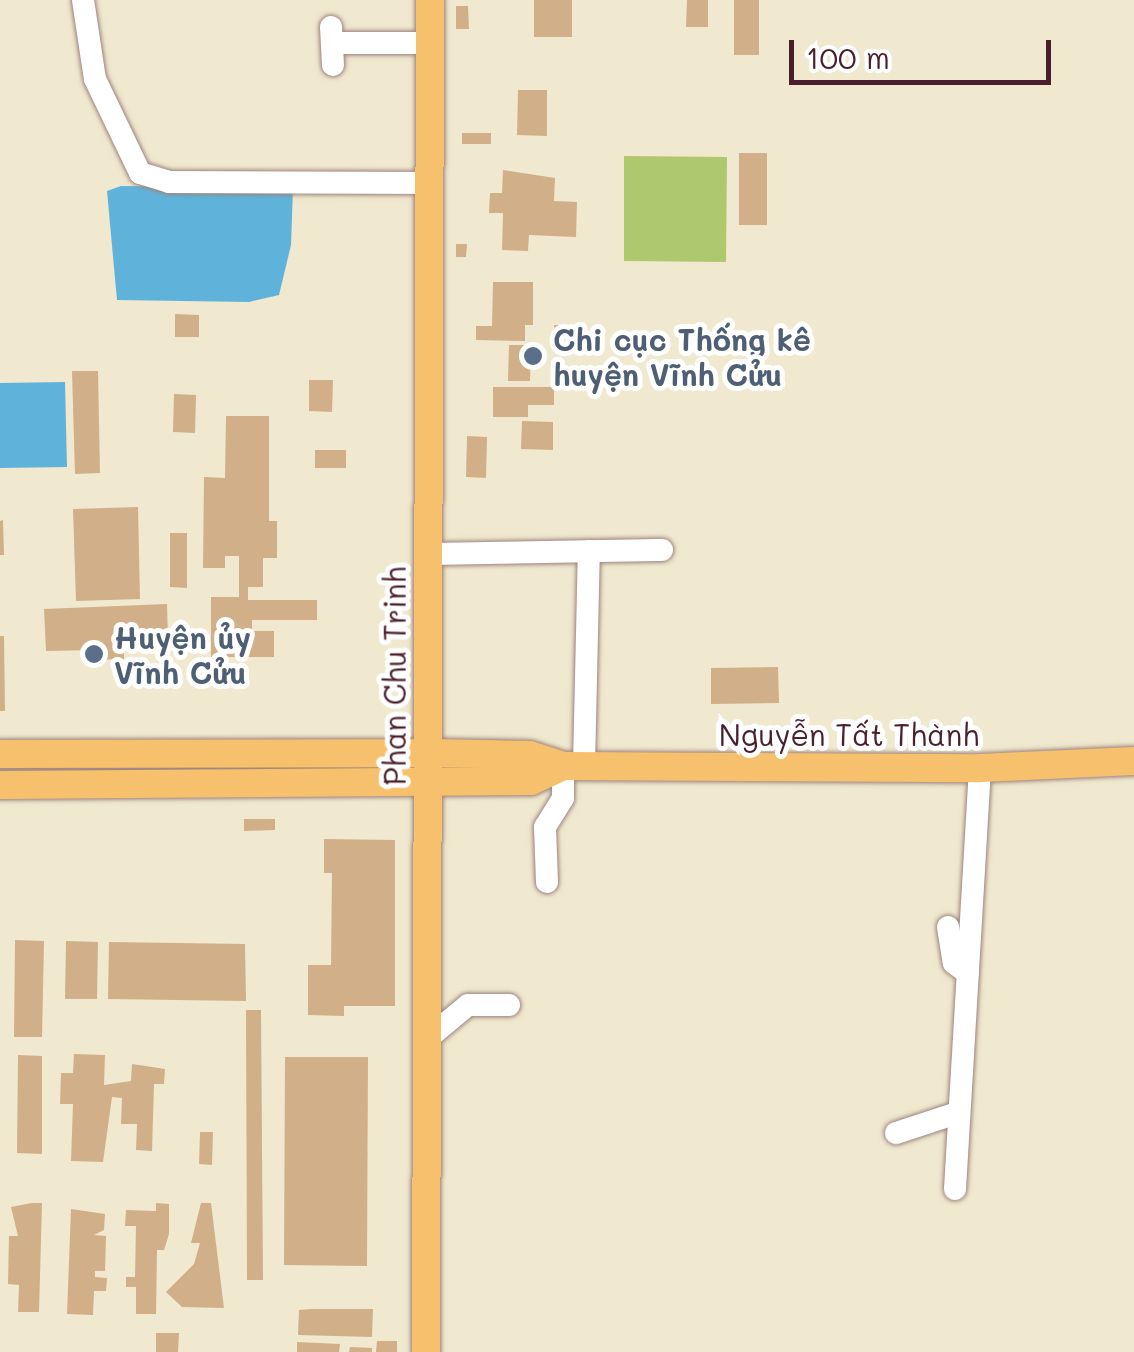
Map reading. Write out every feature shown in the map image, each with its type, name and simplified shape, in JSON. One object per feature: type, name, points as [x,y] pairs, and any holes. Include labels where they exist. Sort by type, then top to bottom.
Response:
[{"type":"main road","name":"Phan Chu Trinh","points":[[426,1352],[430,0]]},
{"type":"main road","name":"Nguyễn Tất Thành","points":[[4,754],[427,752],[530,755],[574,766],[980,768],[1134,761]]},
{"type":"main road","points":[[4,754],[4,785]]},
{"type":"main road","name":"Nguyễn Tất Thành","points":[[4,785],[531,781],[574,766]]},
{"type":"street","points":[[83,0],[95,79],[140,173],[169,182],[428,183]]},
{"type":"street","points":[[332,45],[430,43]]},
{"type":"street","points":[[426,554],[662,550]]},
{"type":"street","points":[[547,882],[545,827],[574,766],[589,551]]},
{"type":"street","points":[[955,1189],[980,768]]},
{"type":"street","points":[[948,927],[954,964],[968,972]]},
{"type":"street","points":[[427,1038],[468,1005],[509,1005]]},
{"type":"street","points":[[896,1132],[957,1113]]},
{"type":"green space","points":[[624,156],[727,157],[726,262],[624,261]]},
{"type":"water","points":[[121,186],[293,188],[291,245],[279,295],[249,302],[117,300],[107,191]]},
{"type":"water","points":[[65,382],[67,467],[0,468],[0,383]]},
{"type":"building","points":[[534,0],[572,0],[572,37],[534,37]]},
{"type":"building","points":[[687,0],[708,0],[708,27],[686,27]]},
{"type":"building","points":[[734,0],[759,0],[759,55],[734,55]]},
{"type":"building","points":[[456,6],[468,6],[469,29],[456,29]]},
{"type":"building","points":[[518,90],[547,90],[547,136],[517,135]]},
{"type":"building","points":[[462,133],[491,133],[491,144],[462,144]]},
{"type":"building","points":[[739,153],[767,153],[767,225],[739,225]]},
{"type":"building","points":[[503,170],[555,178],[554,201],[577,202],[576,237],[529,235],[528,251],[502,250],[503,213],[489,213],[490,193],[502,193]]},
{"type":"building","points":[[456,244],[467,244],[466,257],[456,257]]},
{"type":"building","points":[[493,282],[533,282],[533,325],[525,325],[525,341],[476,340],[476,326],[492,326]]},
{"type":"building","points":[[175,314],[199,315],[199,337],[175,337]]},
{"type":"building","points":[[554,325],[566,325],[567,334],[555,335]]},
{"type":"building","points":[[509,345],[531,345],[530,381],[508,381]]},
{"type":"building","points":[[72,371],[98,371],[100,473],[75,474]]},
{"type":"building","points":[[309,380],[333,380],[332,412],[309,411]]},
{"type":"building","points":[[493,387],[554,387],[554,405],[528,405],[528,417],[493,417]]},
{"type":"building","points":[[174,394],[196,395],[195,433],[173,432]]},
{"type":"building","points":[[226,416],[269,416],[269,521],[277,521],[277,558],[263,558],[263,587],[248,587],[248,600],[317,600],[317,620],[252,620],[252,631],[274,631],[274,657],[211,657],[211,597],[239,597],[239,556],[225,556],[225,568],[203,568],[204,477],[225,478]]},
{"type":"building","points":[[522,421],[553,422],[553,450],[521,449]]},
{"type":"building","points":[[467,436],[487,437],[486,478],[466,477]]},
{"type":"building","points":[[315,450],[346,450],[346,468],[315,468]]},
{"type":"building","points":[[138,507],[140,599],[76,601],[73,509]]},
{"type":"building","points":[[3,520],[4,555],[0,555],[0,521]]},
{"type":"building","points":[[170,533],[187,533],[187,588],[170,587]]},
{"type":"building","points":[[167,604],[168,642],[124,644],[124,659],[95,660],[95,650],[46,651],[44,609]]},
{"type":"building","points":[[0,636],[4,636],[5,711],[0,711]]},
{"type":"building","points":[[778,667],[779,703],[711,704],[711,668]]},
{"type":"building","points":[[244,819],[275,819],[275,830],[244,831]]},
{"type":"building","points":[[324,839],[395,840],[395,1006],[344,1006],[344,1016],[308,1015],[308,965],[331,965],[332,873],[324,873]]},
{"type":"building","points":[[15,940],[44,941],[42,1037],[14,1037]]},
{"type":"building","points":[[66,941],[98,942],[97,999],[65,999]]},
{"type":"building","points":[[109,942],[245,944],[246,1001],[108,999]]},
{"type":"building","points":[[246,1010],[261,1010],[263,1280],[247,1280]]},
{"type":"building","points":[[74,1054],[105,1055],[104,1085],[131,1081],[132,1064],[165,1069],[164,1084],[154,1084],[152,1151],[136,1150],[137,1124],[121,1124],[122,1098],[112,1097],[103,1162],[71,1161],[73,1104],[60,1104],[61,1073],[73,1073]]},
{"type":"building","points":[[18,1055],[42,1056],[42,1154],[17,1153]]},
{"type":"building","points":[[285,1057],[368,1057],[367,1266],[284,1265]]},
{"type":"building","points":[[200,1132],[213,1132],[212,1165],[199,1164]]},
{"type":"building","points":[[42,1203],[39,1312],[18,1312],[19,1285],[8,1284],[9,1236],[18,1236],[11,1207]]},
{"type":"building","points":[[156,1203],[169,1204],[169,1234],[164,1250],[157,1250],[156,1314],[136,1314],[136,1287],[126,1287],[126,1277],[135,1277],[136,1226],[125,1226],[126,1210],[156,1211]]},
{"type":"building","points":[[201,1203],[211,1203],[224,1308],[182,1307],[166,1292],[194,1264],[200,1243],[191,1243]]},
{"type":"building","points":[[71,1209],[105,1214],[104,1230],[94,1235],[106,1236],[105,1271],[95,1271],[95,1277],[107,1278],[106,1291],[94,1291],[93,1315],[67,1314]]},
{"type":"building","points":[[373,1309],[372,1337],[298,1335],[299,1310]]},
{"type":"building","points":[[156,1333],[179,1333],[178,1352],[156,1352]]},
{"type":"building","points":[[377,1341],[397,1341],[397,1352],[376,1352]]},
{"type":"building","points":[[297,1342],[340,1344],[339,1352],[297,1352]]},
{"type":"building","points":[[350,1347],[372,1348],[372,1352],[349,1352]]},
{"type":"place","name":"Chi cục Thống kê huyện Vĩnh Cửu","points":[[533,356]]},
{"type":"place","name":"Huyện ủy Vĩnh Cửu","points":[[94,654]]}]
